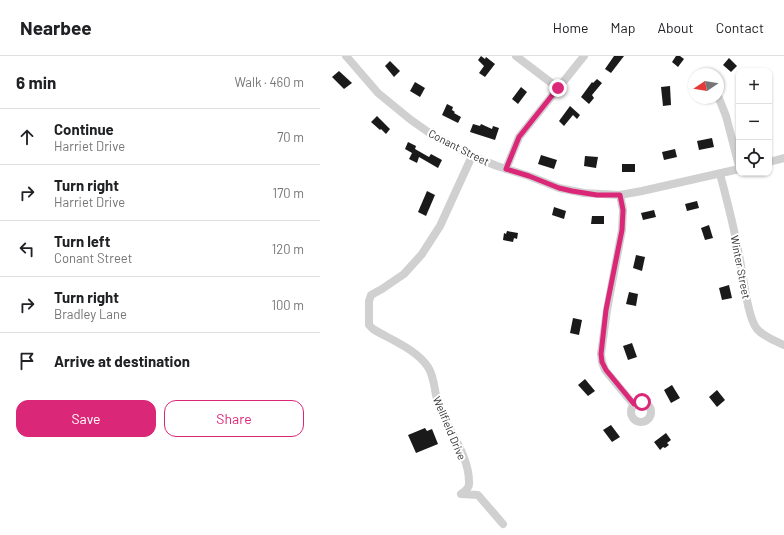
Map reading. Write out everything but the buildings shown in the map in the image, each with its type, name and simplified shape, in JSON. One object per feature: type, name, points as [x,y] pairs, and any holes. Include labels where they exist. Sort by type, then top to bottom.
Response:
[{"type":"street","name":"Conant Street","points":[[346,56],[378,93],[401,112],[432,134],[472,156],[559,188],[597,195],[620,195],[736,170]]},
{"type":"street","points":[[516,56],[558,88]]},
{"type":"street","points":[[506,169],[519,137],[584,56]]},
{"type":"street","points":[[722,104],[736,154]]},
{"type":"street","name":"Wellfield Drive","points":[[472,156],[440,226],[422,254],[404,274],[372,295],[369,301],[369,325],[373,329],[419,357],[428,367],[432,376],[438,404],[465,462],[470,484],[461,494],[478,495],[503,524]]},
{"type":"street","points":[[772,161],[784,158]]},
{"type":"street","name":"Winter Street","points":[[720,174],[733,226],[745,292],[754,323],[761,333],[784,345]]},
{"type":"street","points":[[620,195],[623,210],[622,230],[606,310],[601,354],[602,362],[606,370],[634,404]]},
{"type":"route","points":[[558,88],[519,137],[506,169],[559,188],[572,191],[597,195],[620,195],[623,210],[622,230],[606,310],[601,354],[603,366],[611,378],[626,393],[634,404],[642,402]]}]
